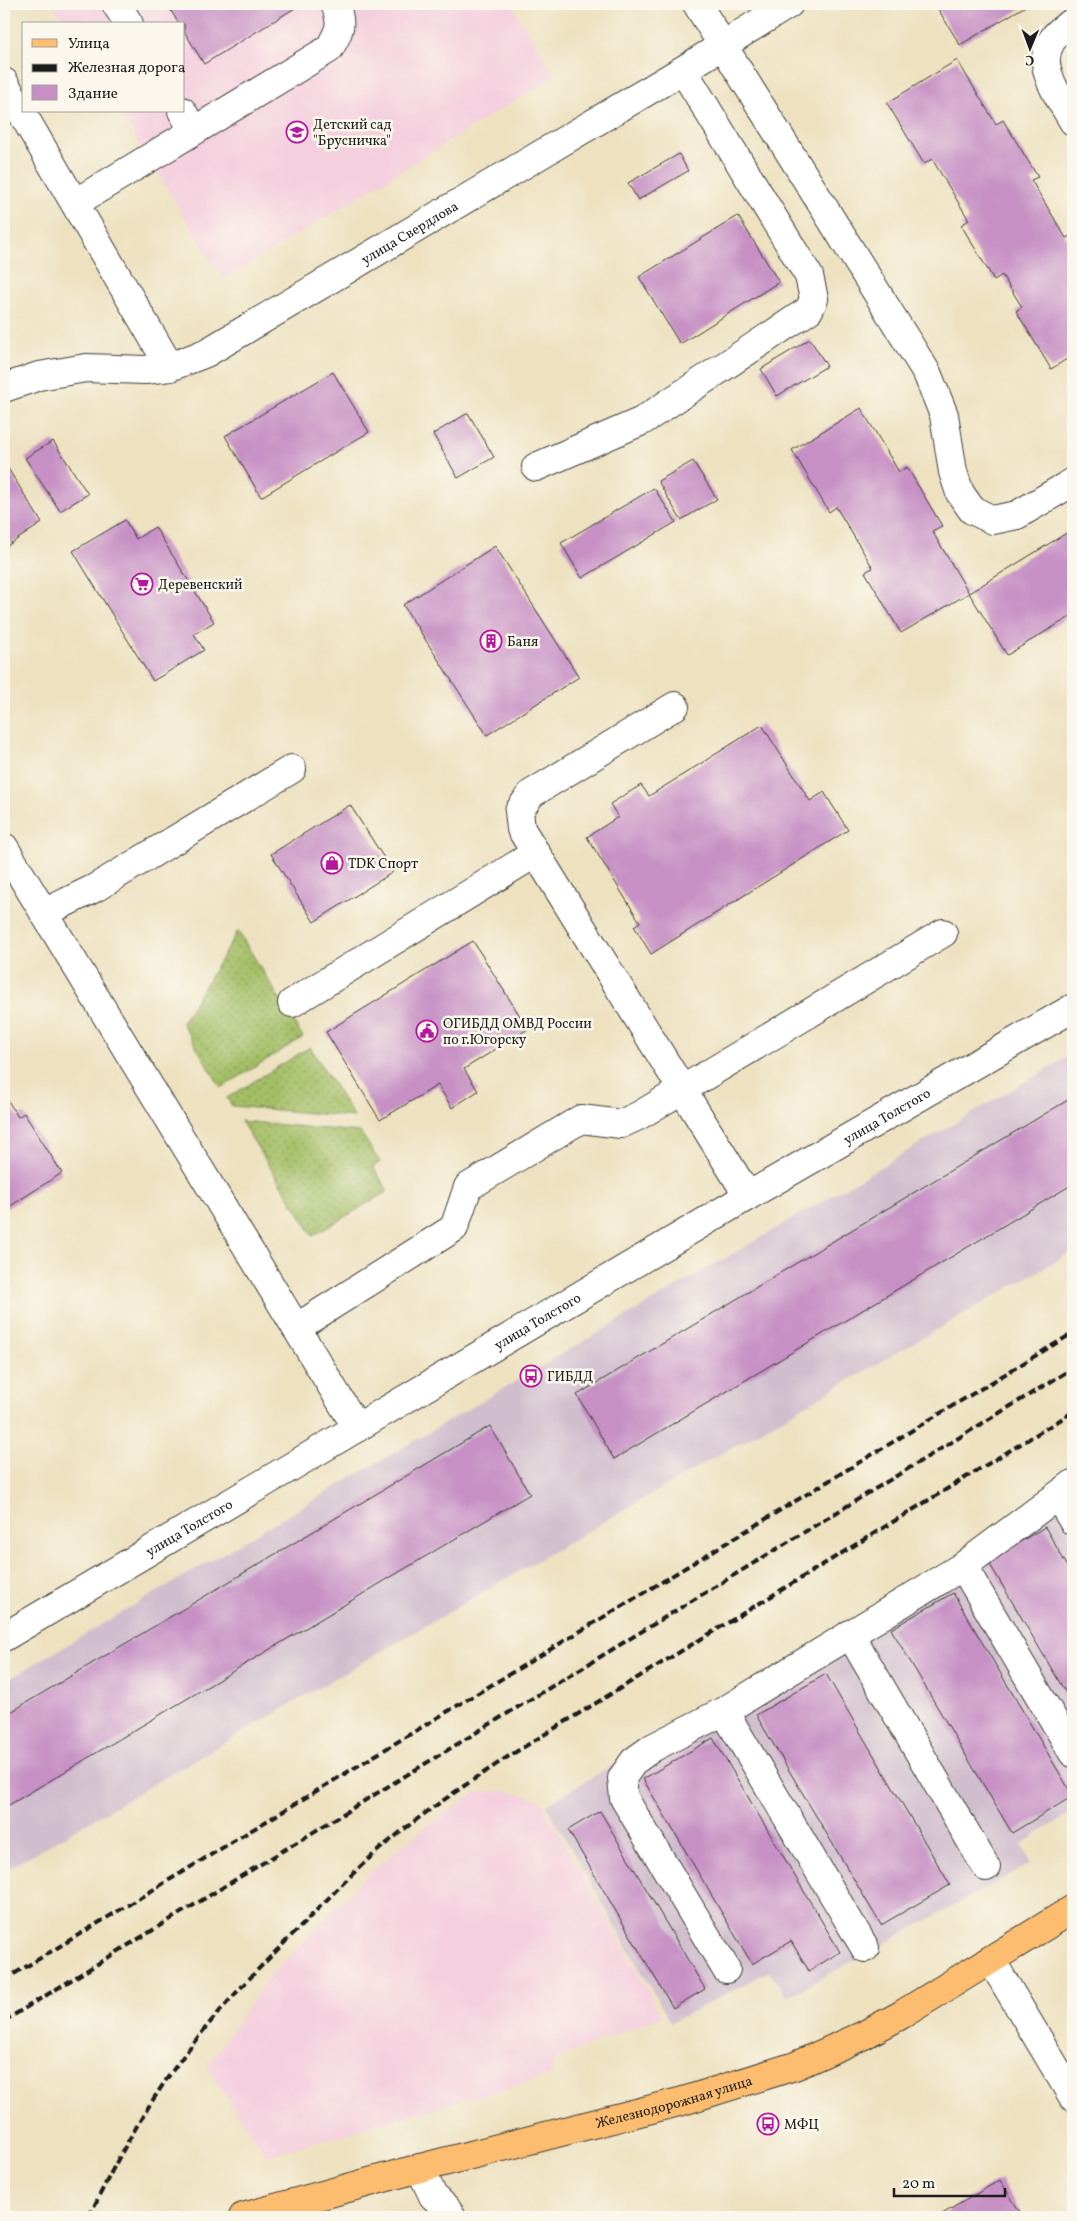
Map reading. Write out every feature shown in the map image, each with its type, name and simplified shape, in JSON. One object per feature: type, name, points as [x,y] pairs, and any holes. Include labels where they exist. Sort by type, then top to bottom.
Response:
[{"type":"main road","name":"Железнодорожная улица","points":[[243,2217],[420,2168],[683,2101],[794,2066],[864,2035],[1073,1909]]},
{"type":"street","points":[[116,4],[128,22]]},
{"type":"street","points":[[75,203],[188,121],[329,49],[340,30],[340,17],[335,4]]},
{"type":"street","points":[[697,4],[927,373],[944,415],[953,472],[960,494],[972,510],[993,520],[1017,515],[1073,482]]},
{"type":"street","name":"улица Свердлова","points":[[4,388],[39,376],[86,368],[145,370],[170,367],[206,353],[683,70],[789,4]]},
{"type":"street","points":[[1073,22],[1058,31],[1047,46],[1046,62],[1051,84],[1073,121]]},
{"type":"street","points":[[536,467],[642,421],[809,310],[814,299],[809,276],[683,70]]},
{"type":"street","points":[[4,82],[170,367]]},
{"type":"street","points":[[675,706],[531,794],[519,811],[521,829],[684,1089],[748,1196]]},
{"type":"street","points":[[44,913],[95,888],[292,769]]},
{"type":"street","points":[[4,847],[357,1428]]},
{"type":"street","points":[[292,1003],[536,853]]},
{"type":"street","points":[[296,1328],[454,1228],[468,1187],[581,1119],[621,1124],[684,1089],[943,933]]},
{"type":"street","name":"улица Толстого","points":[[4,1638],[748,1196],[1073,1008]]},
{"type":"street","points":[[726,1969],[624,1798],[622,1778],[634,1761],[652,1748],[724,1711],[963,1566],[1066,1490],[1073,1521]]},
{"type":"street","points":[[963,1566],[1073,1753]]},
{"type":"street","points":[[850,1634],[986,1868]]},
{"type":"street","points":[[724,1711],[864,1948]]},
{"type":"street","points":[[990,1960],[1073,2097]]},
{"type":"street","points":[[420,2168],[433,2196],[446,2208],[452,2217]]},
{"type":"shaded area","name":"Детский сад \"Брусничка\"","points":[[53,4],[511,4],[555,76],[223,280],[120,112],[185,112],[185,22],[64,22]]},
{"type":"shaded area","points":[[1073,1054],[1073,1251],[4,1871],[4,1682]]},
{"type":"shaded area","points":[[1073,1489],[1073,1812],[1021,1844],[1031,1863],[787,1997],[769,1971],[671,2023],[546,1805]]},
{"type":"shaded area","points":[[506,1791],[540,1800],[662,2016],[553,2060],[551,2075],[266,2156],[207,2067],[264,1983],[369,1873],[429,1825],[476,1792]]},
{"type":"green space","points":[[238,931],[303,1037],[221,1088],[182,1023]]},
{"type":"green space","points":[[310,1047],[354,1117],[232,1106],[227,1098]]},
{"type":"green space","points":[[241,1121],[360,1132],[380,1162],[373,1167],[388,1191],[313,1236]]},
{"type":"building","points":[[167,4],[293,4],[295,8],[204,64],[185,33],[185,22],[178,22]]},
{"type":"building","points":[[935,4],[1029,4],[960,45]]},
{"type":"building","points":[[957,60],[996,124],[1003,120],[1038,177],[1031,180],[1066,238],[1073,235],[1073,355],[1051,369],[1016,311],[1022,307],[1002,275],[994,280],[961,225],[969,220],[932,159],[924,164],[887,103]]},
{"type":"building","points":[[679,154],[688,171],[638,200],[628,183]]},
{"type":"building","points":[[738,216],[779,282],[680,344],[639,277]]},
{"type":"building","points":[[810,339],[827,366],[777,396],[761,369]]},
{"type":"building","points":[[333,372],[369,432],[261,497],[225,436]]},
{"type":"building","points":[[861,408],[899,472],[907,467],[942,526],[932,531],[969,593],[901,633],[865,572],[873,568],[836,507],[829,512],[792,450]]},
{"type":"building","points":[[468,413],[494,457],[458,478],[433,434]]},
{"type":"building","points":[[53,441],[88,494],[60,511],[25,458]]},
{"type":"building","points":[[693,461],[717,499],[681,520],[658,481]]},
{"type":"building","points":[[4,462],[42,523],[4,548]]},
{"type":"building","points":[[654,488],[676,522],[582,578],[561,543]]},
{"type":"building","name":"Деревенский","points":[[125,520],[136,539],[155,527],[214,622],[194,634],[204,650],[153,681],[73,551]]},
{"type":"building","points":[[1073,529],[1073,615],[1007,655],[969,593]]},
{"type":"building","name":"Баня","points":[[495,546],[579,677],[487,735],[403,605]]},
{"type":"building","points":[[762,725],[810,801],[824,792],[848,830],[651,954],[634,926],[640,922],[587,837],[618,817],[610,804],[641,785],[649,796]]},
{"type":"building","name":"TDK Спорт","points":[[350,805],[393,872],[314,922],[271,854]]},
{"type":"building","name":"ОГИБДД ОМВД России по г.Югорску","points":[[473,941],[528,1029],[464,1069],[478,1091],[452,1108],[438,1085],[380,1120],[326,1032]]},
{"type":"building","points":[[4,1094],[18,1117],[24,1113],[62,1173],[4,1210]]},
{"type":"building","points":[[1073,1097],[1073,1184],[614,1459],[577,1395]]},
{"type":"building","points":[[490,1426],[530,1494],[4,1808],[4,1716]]},
{"type":"building","points":[[1045,1527],[1073,1576],[1073,1705],[988,1561]]},
{"type":"building","points":[[953,1593],[1073,1796],[1012,1833],[891,1629]]},
{"type":"building","points":[[826,1674],[950,1885],[881,1925],[756,1715]]},
{"type":"building","points":[[713,1738],[840,1952],[809,1971],[791,1941],[752,1964],[643,1779]]},
{"type":"building","points":[[600,1811],[705,1989],[673,2008],[568,1830]]},
{"type":"building","points":[[1000,2180],[1023,2217],[937,2217]]},
{"type":"railway","points":[[4,1980],[1073,1333]]},
{"type":"railway","points":[[4,2021],[1073,1368]]},
{"type":"railway","points":[[89,2217],[138,2124],[167,2079],[199,2036],[275,1952],[357,1870],[392,1839],[462,1787],[506,1758],[1073,1412]]},
{"type":"place","name":"Детский сад \"Брусничка\"","points":[[297,132]]},
{"type":"place","name":"Деревенский","points":[[142,584]]},
{"type":"place","name":"Баня","points":[[491,641]]},
{"type":"place","name":"TDK Спорт","points":[[332,863]]},
{"type":"place","name":"ОГИБДД ОМВД России по г.Югорску","points":[[427,1031]]},
{"type":"place","name":"ГИБДД","points":[[531,1376]]},
{"type":"place","name":"МФЦ","points":[[768,2124]]}]
